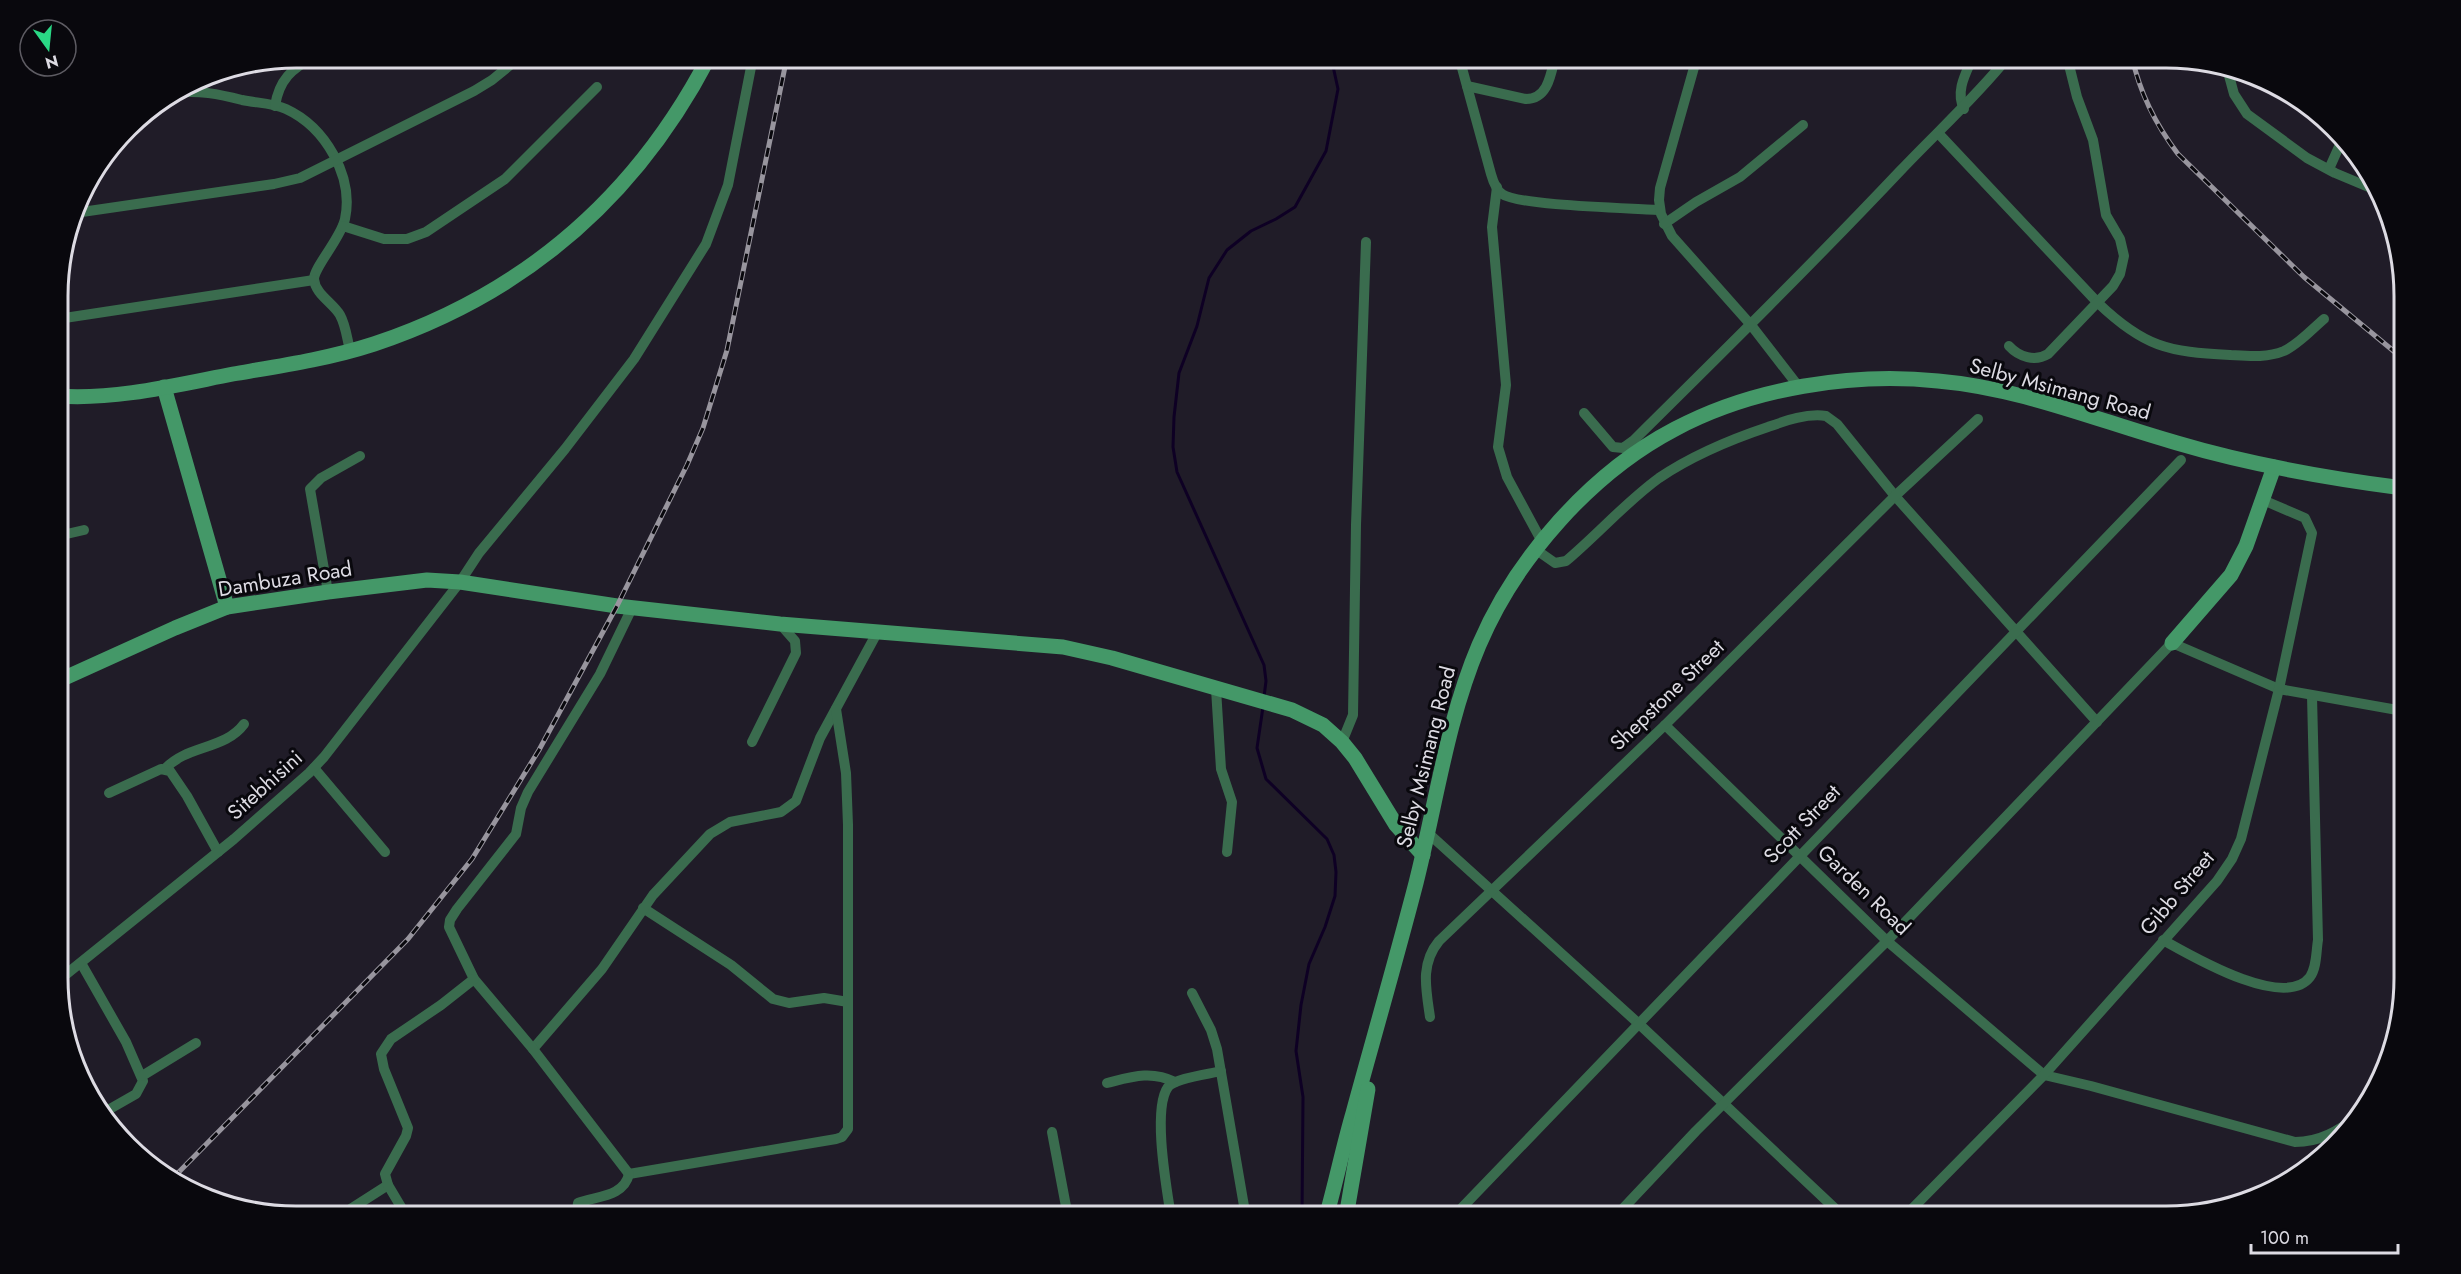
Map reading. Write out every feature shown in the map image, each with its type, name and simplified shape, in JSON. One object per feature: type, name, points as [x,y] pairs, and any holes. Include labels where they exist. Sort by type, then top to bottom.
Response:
[{"type":"street","points":[[275,106],[278,89],[286,76],[295,68]]},
{"type":"street","points":[[84,212],[274,184],[317,171],[474,92],[507,68]]},
{"type":"street","points":[[68,396],[94,396],[164,387],[320,358],[373,344],[423,325],[466,305],[535,263],[594,215],[633,172],[677,112],[703,68]]},
{"type":"street","name":"Sitebhisini","points":[[68,973],[218,852],[314,768],[356,719],[460,582],[479,553],[565,449],[634,359],[706,244],[728,184],[751,68]]},
{"type":"street","points":[[1463,68],[1491,174],[1500,192],[1509,197],[1533,202],[1660,210]]},
{"type":"street","points":[[1467,86],[1526,99],[1538,97],[1544,92],[1552,68]]},
{"type":"street","points":[[1694,68],[1662,176],[1659,200],[1664,224],[1677,243],[1751,325],[1799,387]]},
{"type":"street","points":[[1964,109],[1960,100],[1960,90],[1969,68]]},
{"type":"street","points":[[1584,413],[1613,447],[1623,448],[1634,440],[1964,109],[1999,68]]},
{"type":"street","points":[[2009,346],[2021,355],[2042,358],[2098,303],[2121,274],[2124,256],[2120,239],[2106,215],[2093,140],[2077,97],[2070,68]]},
{"type":"street","points":[[2229,77],[2234,94],[2247,114],[2307,158],[2365,185]]},
{"type":"street","points":[[343,226],[384,240],[407,239],[426,232],[505,178],[597,87]]},
{"type":"street","points":[[199,89],[286,109],[309,125],[337,160],[346,209],[343,226],[332,249],[316,270],[314,280],[319,290],[340,316],[350,350]]},
{"type":"street","points":[[1664,224],[1696,202],[1740,177],[1803,125]]},
{"type":"street","points":[[1938,133],[2098,303],[2117,322],[2143,339],[2178,351],[2253,356],[2282,352],[2324,319]]},
{"type":"street","points":[[2329,169],[2339,147]]},
{"type":"street","points":[[1497,187],[1492,227],[1506,385],[1504,417],[1498,447],[1508,477],[1538,544],[1555,563],[1566,561],[1637,496],[1688,459],[1712,447],[1754,432],[1802,418],[1826,416],[1837,424],[1895,496],[2097,722]]},
{"type":"street","points":[[1342,742],[1353,716],[1356,525],[1366,242]]},
{"type":"street","points":[[68,317],[314,280]]},
{"type":"street","name":"Selby Msimang Road","points":[[1329,1206],[1423,855],[1455,714],[1475,655],[1492,616],[1538,544],[1588,493],[1622,464],[1672,430],[1720,410],[1799,387],[1879,378],[1938,380],[1998,390],[2212,453],[2274,468],[2338,480],[2394,487]]},
{"type":"street","points":[[164,387],[227,607]]},
{"type":"street","points":[[1661,414],[1672,430]]},
{"type":"street","name":"Shepstone Street","points":[[1430,1017],[1425,974],[1431,950],[1665,724],[1895,496],[1978,419]]},
{"type":"street","points":[[328,592],[310,489],[321,478],[360,456]]},
{"type":"street","name":"Scott Street","points":[[1463,1206],[2181,460]]},
{"type":"street","points":[[1626,1206],[1723,1104],[1887,941],[2172,643],[2231,575],[2246,546],[2274,468]]},
{"type":"street","name":"Gibb Street","points":[[1915,1206],[2044,1075],[2217,882],[2236,851],[2279,689],[2312,533],[2306,518],[2263,500]]},
{"type":"street","points":[[68,534],[84,530]]},
{"type":"street","name":"Dambuza Road","points":[[68,676],[227,607],[418,581],[460,582],[632,608],[780,624],[1063,647],[1112,658],[1292,710],[1323,725],[1342,742],[1360,765],[1396,825],[1423,855]]},
{"type":"street","points":[[629,1174],[533,1048],[474,979],[450,931],[450,920],[516,834],[521,808],[528,792],[600,674],[632,608]]},
{"type":"street","points":[[752,742],[796,653],[795,641],[780,624]]},
{"type":"street","points":[[533,1048],[592,982],[643,908],[682,862],[716,829],[739,820],[781,812],[790,807],[802,788],[820,738],[878,631]]},
{"type":"street","points":[[2172,643],[2279,689],[2394,710]]},
{"type":"street","points":[[1222,691],[1221,769],[1232,802],[1227,852]]},
{"type":"street","points":[[2163,940],[2214,968],[2275,988],[2304,982],[2311,976],[2318,940],[2312,696]]},
{"type":"street","points":[[629,1174],[842,1137],[849,1123],[849,859],[846,773],[836,708]]},
{"type":"street","points":[[109,793],[165,769],[171,762],[186,753],[237,734],[244,724]]},
{"type":"street","name":"Garden Road","points":[[1665,724],[1887,941],[2044,1075]]},
{"type":"street","points":[[314,768],[385,852]]},
{"type":"street","points":[[165,769],[174,774],[218,852]]},
{"type":"street","points":[[1428,833],[1638,1023],[1832,1206]]},
{"type":"street","points":[[643,908],[731,965],[773,999],[789,1003],[824,998],[848,1002]]},
{"type":"street","points":[[81,963],[142,1076],[141,1086],[136,1094],[109,1109]]},
{"type":"street","points":[[400,1206],[388,1185],[386,1170],[403,1142],[408,1128],[382,1061],[384,1048],[391,1039],[474,979]]},
{"type":"street","points":[[1192,993],[1211,1030],[1221,1071],[1244,1206]]},
{"type":"street","name":"Selby Msimang Road","points":[[1348,1206],[1380,1021]]},
{"type":"street","points":[[142,1076],[196,1043]]},
{"type":"street","points":[[1170,1206],[1160,1131],[1164,1097],[1168,1087],[1175,1082],[1221,1071]]},
{"type":"street","points":[[1107,1083],[1146,1074],[1163,1076],[1175,1082]]},
{"type":"street","points":[[2044,1075],[2295,1142],[2319,1140],[2333,1133]]},
{"type":"street","points":[[1052,1132],[1066,1206]]},
{"type":"street","points":[[578,1206],[578,1203],[618,1190],[626,1184],[629,1174]]},
{"type":"street","points":[[355,1206],[388,1185]]},
{"type":"waterway","points":[[1264,697],[1266,681],[1264,665],[1177,472],[1173,447],[1174,417],[1179,373],[1197,326],[1209,278],[1227,250],[1251,231],[1295,207],[1326,151],[1338,89],[1333,68]]},
{"type":"waterway","points":[[1263,707],[1257,748],[1266,779],[1327,839],[1334,855],[1336,872],[1335,896],[1309,964],[1301,1005],[1296,1051],[1303,1097],[1302,1206]]},
{"type":"railway","points":[[177,1174],[408,939],[472,859],[539,750],[617,606],[703,428],[727,350],[785,68]]},
{"type":"railway","points":[[2135,68],[2150,108],[2178,154],[2304,277],[2394,351]]}]
